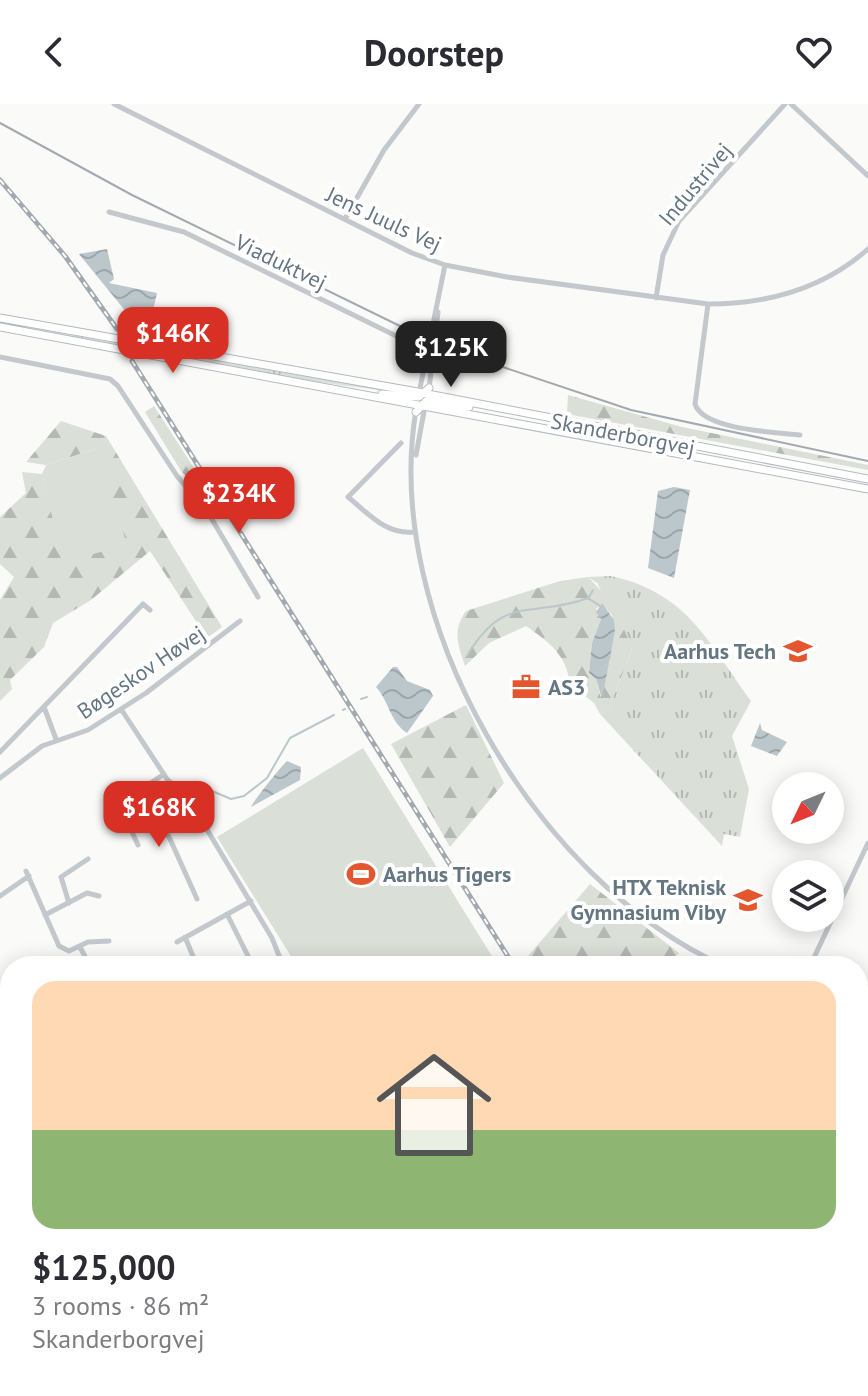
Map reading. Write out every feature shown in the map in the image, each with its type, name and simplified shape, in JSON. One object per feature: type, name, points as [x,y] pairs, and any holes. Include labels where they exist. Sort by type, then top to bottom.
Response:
[{"type":"main road","name":"Skanderborgvej","points":[[0,318],[868,489]]},
{"type":"main road","name":"Skanderborgvej","points":[[0,327],[352,393],[506,412],[868,479]]},
{"type":"street","name":"Jens Juuls Vej","points":[[114,104],[445,265],[507,277],[708,304],[746,304],[809,286],[835,273],[868,249]]},
{"type":"street","points":[[345,219],[384,150],[419,104]]},
{"type":"street","points":[[788,104],[868,176]]},
{"type":"street","name":"Industrivej","points":[[656,298],[663,255],[675,228],[788,104]]},
{"type":"street","name":"Viaduktvej","points":[[109,212],[184,232],[430,352]]},
{"type":"street","points":[[413,463],[445,265]]},
{"type":"street","points":[[708,304],[695,404],[699,413],[705,419],[749,430],[800,435]]},
{"type":"street","points":[[430,352],[413,463],[414,532],[452,659],[491,741],[523,794],[567,848],[614,894],[672,937],[706,956]]},
{"type":"street","points":[[0,357],[110,379],[118,386],[177,476],[207,511],[258,597]]},
{"type":"street","points":[[401,443],[348,497],[383,526],[401,533],[414,532]]},
{"type":"street","name":"Bøgeskov Høvej","points":[[0,752],[143,604],[150,610]]},
{"type":"street","name":"Bøgeskov Høvej","points":[[0,778],[56,740],[88,730],[170,677],[240,621]]},
{"type":"street","name":"Bøgeskov Høvej","points":[[44,707],[56,740]]},
{"type":"street","points":[[121,709],[164,774],[188,798],[251,901],[279,956]]},
{"type":"street","points":[[111,810],[164,774]]},
{"type":"street","points":[[141,789],[170,839],[197,899]]},
{"type":"street","points":[[119,804],[138,845]]},
{"type":"street","points":[[815,956],[868,843]]},
{"type":"street","points":[[69,903],[61,877],[88,859]]},
{"type":"street","points":[[1,894],[28,874],[59,946],[69,951],[88,942],[109,941]]},
{"type":"street","points":[[45,915],[87,893],[99,896]]},
{"type":"street","points":[[177,942],[251,901]]},
{"type":"street","points":[[227,914],[248,956]]},
{"type":"street","points":[[185,937],[193,956]]},
{"type":"street","points":[[80,947],[85,956]]},
{"type":"green space","points":[[30,328],[401,393],[311,381]]},
{"type":"green space","points":[[568,395],[682,427],[868,465],[868,470],[567,414]]},
{"type":"green space","points":[[154,406],[210,493],[203,494],[181,471],[145,412]]},
{"type":"green space","points":[[61,421],[106,436],[222,627],[207,638],[150,551],[91,600],[53,623],[44,647],[10,680],[12,689],[0,701],[0,600],[14,577],[0,564],[0,517],[26,493],[22,472],[42,474],[64,562],[99,448],[46,465],[26,462]]},
{"type":"green space","points":[[99,448],[127,545],[63,562],[42,474],[46,465]]},
{"type":"green space","points":[[611,576],[659,594],[678,607],[708,640],[751,701],[732,736],[749,789],[740,837],[724,834],[722,846],[600,714],[608,711],[632,649],[597,583],[588,577]]},
{"type":"green space","points":[[588,577],[614,604],[632,649],[608,711],[600,714],[594,703],[570,684],[565,665],[556,650],[526,626],[489,643],[465,666],[460,651],[458,631],[466,611],[560,581]],"holes":[[[602,604],[612,615],[615,631],[601,698],[596,679],[589,673],[592,643],[601,619],[596,609]]]},
{"type":"green space","points":[[466,705],[504,783],[450,847],[391,744]]},
{"type":"green space","points":[[363,748],[492,956],[291,956],[217,837]]},
{"type":"green space","points":[[590,884],[679,953],[677,956],[528,956]]},
{"type":"water","points":[[107,249],[114,279],[109,283],[157,293],[152,315],[132,310],[127,313],[79,254]]},
{"type":"water","points":[[674,487],[690,490],[674,578],[648,568],[658,491]]},
{"type":"water","points":[[602,603],[614,620],[615,631],[602,699],[596,679],[589,673],[592,643],[601,619],[596,612]]},
{"type":"water","points":[[393,667],[397,667],[407,681],[430,690],[433,696],[407,733],[397,723],[376,687]]},
{"type":"water","points":[[760,723],[762,730],[787,742],[777,756],[751,746]]},
{"type":"water","points":[[287,761],[301,767],[300,780],[251,807],[268,784]]},
{"type":"waterway","points":[[588,599],[593,590]]},
{"type":"waterway","points":[[467,656],[481,636],[507,615],[588,598],[600,606]]},
{"type":"waterway","points":[[361,699],[367,697]]},
{"type":"waterway","points":[[198,794],[212,791],[231,799],[244,796],[267,778],[290,738],[334,715]]},
{"type":"tram line","points":[[0,123],[132,195],[402,327],[479,359],[631,410],[868,461]]},
{"type":"railway","points":[[0,180],[65,256],[117,329]]},
{"type":"railway","points":[[132,361],[508,956]]},
{"type":"place","name":"Aarhus Tech","points":[[798,651]]},
{"type":"place","name":"AS3","points":[[526,687]]},
{"type":"place","name":"Aarhus Tigers","points":[[361,874]]},
{"type":"place","name":"HTX Teknisk Gymnasium Viby","points":[[748,900]]}]
